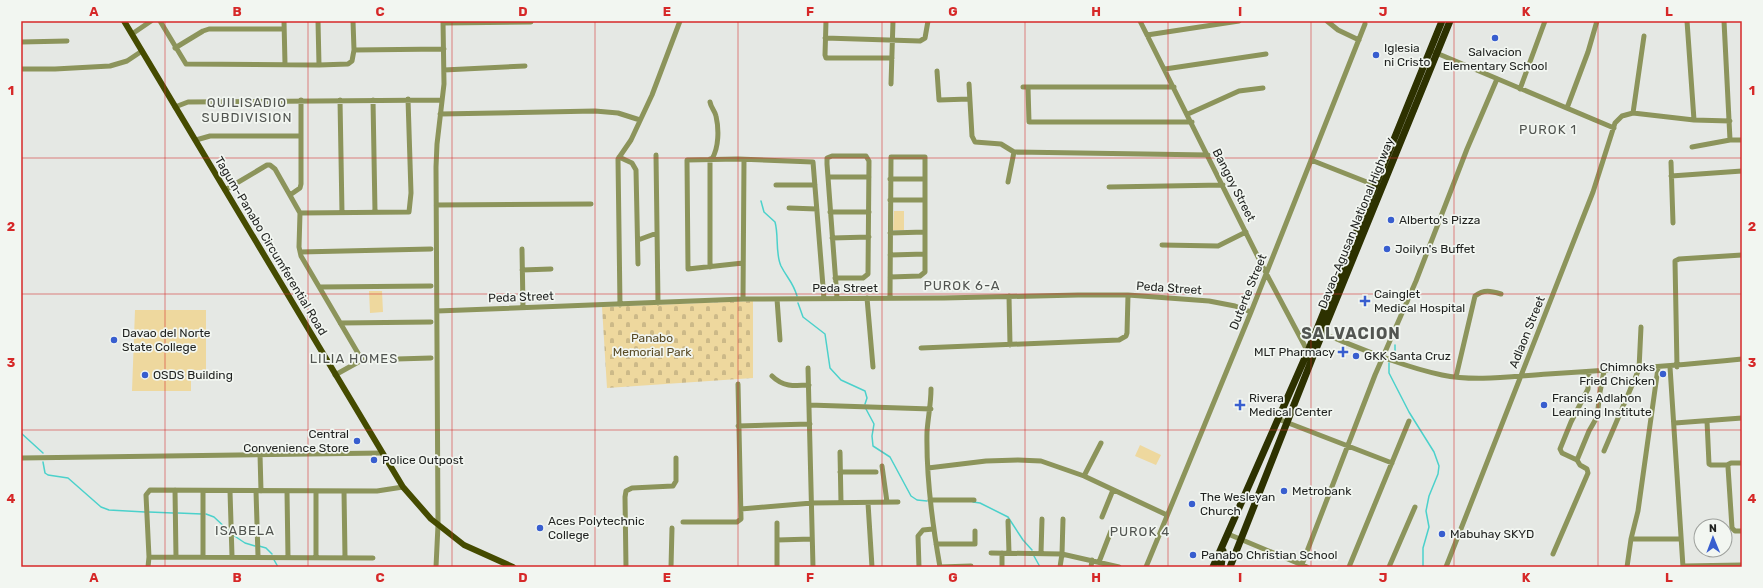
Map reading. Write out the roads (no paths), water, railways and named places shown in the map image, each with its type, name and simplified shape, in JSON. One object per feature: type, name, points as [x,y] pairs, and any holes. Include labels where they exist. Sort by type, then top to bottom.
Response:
[{"type":"highway","name":"Davao-Agusan National Highway","points":[[1434,52],[1442,21]]},
{"type":"highway","name":"Davao-Agusan National Highway","points":[[1230,567],[1287,422],[1319,332],[1434,52],[1450,21]]},
{"type":"highway","name":"Davao-Agusan National Highway","points":[[1213,567],[1278,419],[1311,353]]},
{"type":"highway","points":[[1264,452],[1274,456]]},
{"type":"highway","name":"Davao-Agusan National Highway","points":[[1222,567],[1227,537]]},
{"type":"highway","name":"Davao-Agusan National Highway","points":[[1222,567],[1240,542]]},
{"type":"main road","name":"Tagum-Panabo Circumferential Road","points":[[124,21],[403,487],[438,525],[464,545],[513,567]]},
{"type":"street","points":[[132,34],[151,21]]},
{"type":"street","points":[[160,21],[184,62],[189,65],[319,65],[350,63],[354,58],[353,21]]},
{"type":"street","points":[[284,21],[285,64]]},
{"type":"street","points":[[318,21],[319,65]]},
{"type":"street","points":[[620,304],[618,157],[630,140],[656,85],[680,21]]},
{"type":"street","points":[[826,21],[825,55],[828,59],[892,58]]},
{"type":"street","points":[[891,84],[893,21]]},
{"type":"street","points":[[825,38],[923,40],[926,36],[928,21]]},
{"type":"street","name":"Bangoy Street","points":[[1140,21],[1188,114],[1266,273],[1311,353]]},
{"type":"street","points":[[1147,35],[1239,21]]},
{"type":"street","points":[[1327,21],[1338,30],[1359,40]]},
{"type":"street","points":[[1520,89],[1545,21]]},
{"type":"street","points":[[1567,108],[1588,52],[1597,21]]},
{"type":"street","points":[[1687,21],[1694,120]]},
{"type":"street","points":[[1724,21],[1730,140]]},
{"type":"street","points":[[436,567],[438,525],[436,205],[437,144],[444,70],[443,22],[531,22]]},
{"type":"street","name":"Duterte Street","points":[[1146,567],[1251,312],[1365,24]]},
{"type":"street","points":[[175,48],[209,29],[284,29]]},
{"type":"street","points":[[1644,36],[1633,113],[1694,120],[1730,121]]},
{"type":"street","points":[[21,42],[67,41]]},
{"type":"street","points":[[354,50],[444,49]]},
{"type":"street","points":[[21,69],[110,66],[127,61],[142,51]]},
{"type":"street","points":[[1434,52],[1614,128]]},
{"type":"street","points":[[1165,69],[1266,54]]},
{"type":"street","points":[[444,70],[525,66]]},
{"type":"street","points":[[937,71],[939,100],[969,100]]},
{"type":"street","points":[[1227,537],[1303,566],[1383,358],[1416,281],[1467,149],[1497,79]]},
{"type":"street","points":[[969,84],[973,141],[1001,144],[1014,152],[1208,155]]},
{"type":"street","points":[[1174,87],[1026,87],[1029,122],[1192,122]]},
{"type":"street","points":[[1188,114],[1239,91],[1263,88]]},
{"type":"street","points":[[175,107],[188,102],[408,99],[442,100]]},
{"type":"street","points":[[300,213],[409,212],[408,99]]},
{"type":"street","points":[[290,195],[301,186],[301,100]]},
{"type":"street","points":[[340,100],[342,213]]},
{"type":"street","points":[[373,100],[375,212]]},
{"type":"street","points":[[710,102],[711,108],[716,114],[717,122],[717,148],[711,159],[710,267]]},
{"type":"street","points":[[440,114],[596,111],[618,112],[640,120]]},
{"type":"street","name":"Adlaon Street","points":[[1446,567],[1593,192],[1614,128],[1622,116],[1633,113]]},
{"type":"street","points":[[196,140],[210,136],[301,136]]},
{"type":"street","points":[[1692,147],[1730,140],[1742,140]]},
{"type":"street","points":[[1008,182],[1014,152]]},
{"type":"street","points":[[656,155],[658,303]]},
{"type":"street","points":[[835,278],[863,278],[867,276],[870,161],[866,156],[829,156],[826,161],[828,177],[830,212],[835,278],[837,298]]},
{"type":"street","points":[[618,157],[629,161],[636,168],[638,264]]},
{"type":"street","points":[[890,277],[922,276],[925,272],[925,157],[891,157],[890,179],[890,200],[890,233],[890,255],[890,277],[890,298]]},
{"type":"street","points":[[743,263],[688,269],[687,160],[738,159],[813,162],[824,299]]},
{"type":"street","points":[[743,299],[744,160]]},
{"type":"street","points":[[1311,160],[1378,187]]},
{"type":"street","points":[[1671,162],[1673,223]]},
{"type":"street","points":[[225,190],[265,167],[270,165],[275,169],[300,213],[300,252],[304,262],[362,360]]},
{"type":"street","points":[[1671,176],[1742,171]]},
{"type":"street","points":[[828,177],[869,176]]},
{"type":"street","points":[[890,179],[925,179]]},
{"type":"street","points":[[776,185],[815,185]]},
{"type":"street","points":[[1109,187],[1223,185]]},
{"type":"street","points":[[890,200],[925,200]]},
{"type":"street","points":[[436,205],[591,204]]},
{"type":"street","points":[[789,208],[817,209]]},
{"type":"street","points":[[830,212],[869,212]]},
{"type":"street","points":[[890,233],[925,232]]},
{"type":"street","points":[[1162,245],[1218,246],[1246,232]]},
{"type":"street","points":[[638,240],[657,233]]},
{"type":"street","points":[[832,238],[869,237]]},
{"type":"street","points":[[300,252],[431,249]]},
{"type":"street","points":[[522,249],[523,307]]},
{"type":"street","points":[[890,255],[925,254]]},
{"type":"street","points":[[1677,367],[1675,261],[1679,259],[1742,254]]},
{"type":"street","points":[[522,270],[551,269]]},
{"type":"street","points":[[320,287],[431,286]]},
{"type":"street","points":[[1456,377],[1475,296],[1480,292],[1488,291],[1501,294]]},
{"type":"street","points":[[921,348],[1112,340],[1123,338],[1127,333],[1128,295]]},
{"type":"street","name":"Peda Street","points":[[437,310],[743,299],[1128,295],[1209,300],[1224,303],[1251,312]]},
{"type":"street","points":[[1009,296],[1010,345]]},
{"type":"street","points":[[867,298],[873,367]]},
{"type":"street","points":[[778,299],[780,340]]},
{"type":"street","points":[[340,323],[431,322]]},
{"type":"street","points":[[1604,451],[1639,369],[1641,327]]},
{"type":"street","points":[[1319,332],[1383,358],[1420,369],[1456,377],[1520,376],[1677,367],[1742,360]]},
{"type":"street","points":[[335,375],[362,360],[431,358]]},
{"type":"street","points":[[1670,367],[1675,423],[1683,566],[1742,565]]},
{"type":"street","points":[[808,368],[813,567]]},
{"type":"street","points":[[1627,567],[1631,538],[1638,511],[1658,368]]},
{"type":"street","points":[[1577,460],[1597,417],[1604,371]]},
{"type":"street","points":[[1553,554],[1588,473],[1587,469],[1580,465],[1577,460],[1562,453],[1560,449],[1571,422],[1588,389],[1589,372]]},
{"type":"street","points":[[772,376],[777,382],[786,385],[809,386]]},
{"type":"street","points":[[683,522],[737,522],[741,519],[738,384]]},
{"type":"street","points":[[931,389],[927,432],[928,468],[933,529],[940,567],[972,566]]},
{"type":"street","points":[[810,405],[930,409]]},
{"type":"street","points":[[1675,423],[1742,418]]},
{"type":"street","points":[[1278,419],[1392,463]]},
{"type":"street","points":[[1349,567],[1409,421]]},
{"type":"street","points":[[1707,421],[1709,464],[1726,465],[1742,463]]},
{"type":"street","points":[[738,426],[810,424]]},
{"type":"street","points":[[1084,476],[1101,443]]},
{"type":"street","points":[[840,452],[841,503]]},
{"type":"street","points":[[21,458],[382,453]]},
{"type":"street","points":[[258,556],[260,454]]},
{"type":"street","points":[[626,567],[626,491],[632,488],[673,486],[676,481],[676,458]]},
{"type":"street","points":[[928,468],[986,461],[1031,460],[1054,465],[1084,476],[1167,515]]},
{"type":"street","points":[[1726,465],[1728,470],[1732,528],[1734,531],[1742,531]]},
{"type":"street","points":[[882,466],[887,502]]},
{"type":"street","points":[[840,472],[876,472]]},
{"type":"street","points":[[148,567],[147,493],[150,490],[344,491],[389,490],[403,487]]},
{"type":"street","points":[[175,490],[176,557]]},
{"type":"street","points":[[204,490],[204,556]]},
{"type":"street","points":[[1102,517],[1113,490]]},
{"type":"street","points":[[230,491],[232,556]]},
{"type":"street","points":[[287,491],[288,557]]},
{"type":"street","points":[[316,491],[316,557]]},
{"type":"street","points":[[344,491],[345,557]]},
{"type":"street","points":[[930,500],[974,500]]},
{"type":"street","points":[[741,509],[812,503],[898,502]]},
{"type":"street","points":[[868,503],[872,567]]},
{"type":"street","points":[[1390,567],[1416,507]]},
{"type":"street","points":[[1041,553],[1042,519]]},
{"type":"street","points":[[1060,567],[1063,519]]},
{"type":"street","points":[[1008,521],[1009,553]]},
{"type":"street","points":[[777,523],[777,567]]},
{"type":"street","points":[[672,528],[672,567]]},
{"type":"street","points":[[919,567],[918,536],[923,530],[933,529]]},
{"type":"street","points":[[936,544],[975,544],[975,531]]},
{"type":"street","points":[[1099,562],[1111,532]]},
{"type":"street","points":[[1631,538],[1681,539]]},
{"type":"street","points":[[777,540],[812,539]]},
{"type":"street","points":[[991,553],[1062,554],[1119,567]]},
{"type":"street","points":[[1002,553],[1002,567]]},
{"type":"street","points":[[149,557],[258,556],[373,558]]},
{"type":"street","points":[[1091,567],[1092,560]]},
{"type":"waterway","points":[[761,201],[764,212],[775,222],[779,261],[794,287],[797,296]]},
{"type":"waterway","points":[[798,303],[803,317],[825,334],[830,368],[841,380],[865,391],[867,398],[865,404]]},
{"type":"waterway","points":[[1392,357],[1395,353],[1395,345]]},
{"type":"waterway","points":[[1389,363],[1389,373],[1409,412],[1434,452],[1439,466],[1438,474],[1429,496],[1426,511],[1429,527],[1423,548],[1423,567]]},
{"type":"waterway","points":[[866,409],[874,424],[872,436],[873,446],[890,457],[911,496],[917,500],[927,501]]},
{"type":"waterway","points":[[21,433],[43,453]]},
{"type":"waterway","points":[[43,462],[45,473],[48,475],[68,478],[101,507],[109,510],[145,512]]},
{"type":"waterway","points":[[973,502],[980,503],[1008,517],[1023,540],[1032,550]]},
{"type":"waterway","points":[[149,512],[173,513]]},
{"type":"waterway","points":[[178,513],[202,514]]},
{"type":"waterway","points":[[206,514],[214,517],[230,532]]},
{"type":"waterway","points":[[233,535],[245,543],[255,546]]},
{"type":"waterway","points":[[259,546],[266,548],[272,554]]},
{"type":"waterway","points":[[1034,556],[1040,567]]},
{"type":"waterway","points":[[273,558],[278,567]]},
{"type":"place","name":"Salvacion Elementary School","points":[[1495,38]]},
{"type":"place","name":"Iglesia ni Cristo","points":[[1376,55]]},
{"type":"place","name":"Alberto's Pizza","points":[[1391,220]]},
{"type":"place","name":"Joilyn's Buffet","points":[[1387,249]]},
{"type":"place","name":"Cainglet Medical Hospital","points":[[1365,301]]},
{"type":"place","name":"Davao del Norte State College","points":[[114,340]]},
{"type":"place","name":"MLT Pharmacy","points":[[1343,352]]},
{"type":"place","name":"GKK Santa Cruz","points":[[1356,356]]},
{"type":"place","name":"Chimnoks Fried Chicken","points":[[1663,374]]},
{"type":"place","name":"OSDS Building","points":[[145,375]]},
{"type":"place","name":"Rivera Medical Center","points":[[1240,405]]},
{"type":"place","name":"Francis Adlahon Learning Institute","points":[[1544,405]]},
{"type":"place","name":"Central Convenience Store","points":[[357,441]]},
{"type":"place","name":"Police Outpost","points":[[374,460]]},
{"type":"place","name":"Metrobank","points":[[1284,491]]},
{"type":"place","name":"The Wesleyan Church","points":[[1192,504]]},
{"type":"place","name":"Aces Polytechnic College","points":[[540,528]]},
{"type":"place","name":"Mabuhay SKYD","points":[[1442,534]]},
{"type":"place","name":"Panabo Christian School","points":[[1193,555]]},
{"type":"district","name":"QUILISADIO SUBDIVISION","points":[[247,110]]},
{"type":"district","name":"PUROK 1","points":[[1548,129]]},
{"type":"district","name":"PUROK 6-A","points":[[962,285]]},
{"type":"district","name":"SALVACION","points":[[1351,333]]},
{"type":"district","name":"LILIA HOMES","points":[[354,358]]},
{"type":"district","name":"ISABELA","points":[[245,530]]},
{"type":"district","name":"PUROK 4","points":[[1140,531]]},
{"type":"park label","name":"Panabo Memorial Park","points":[[652,345]]}]
